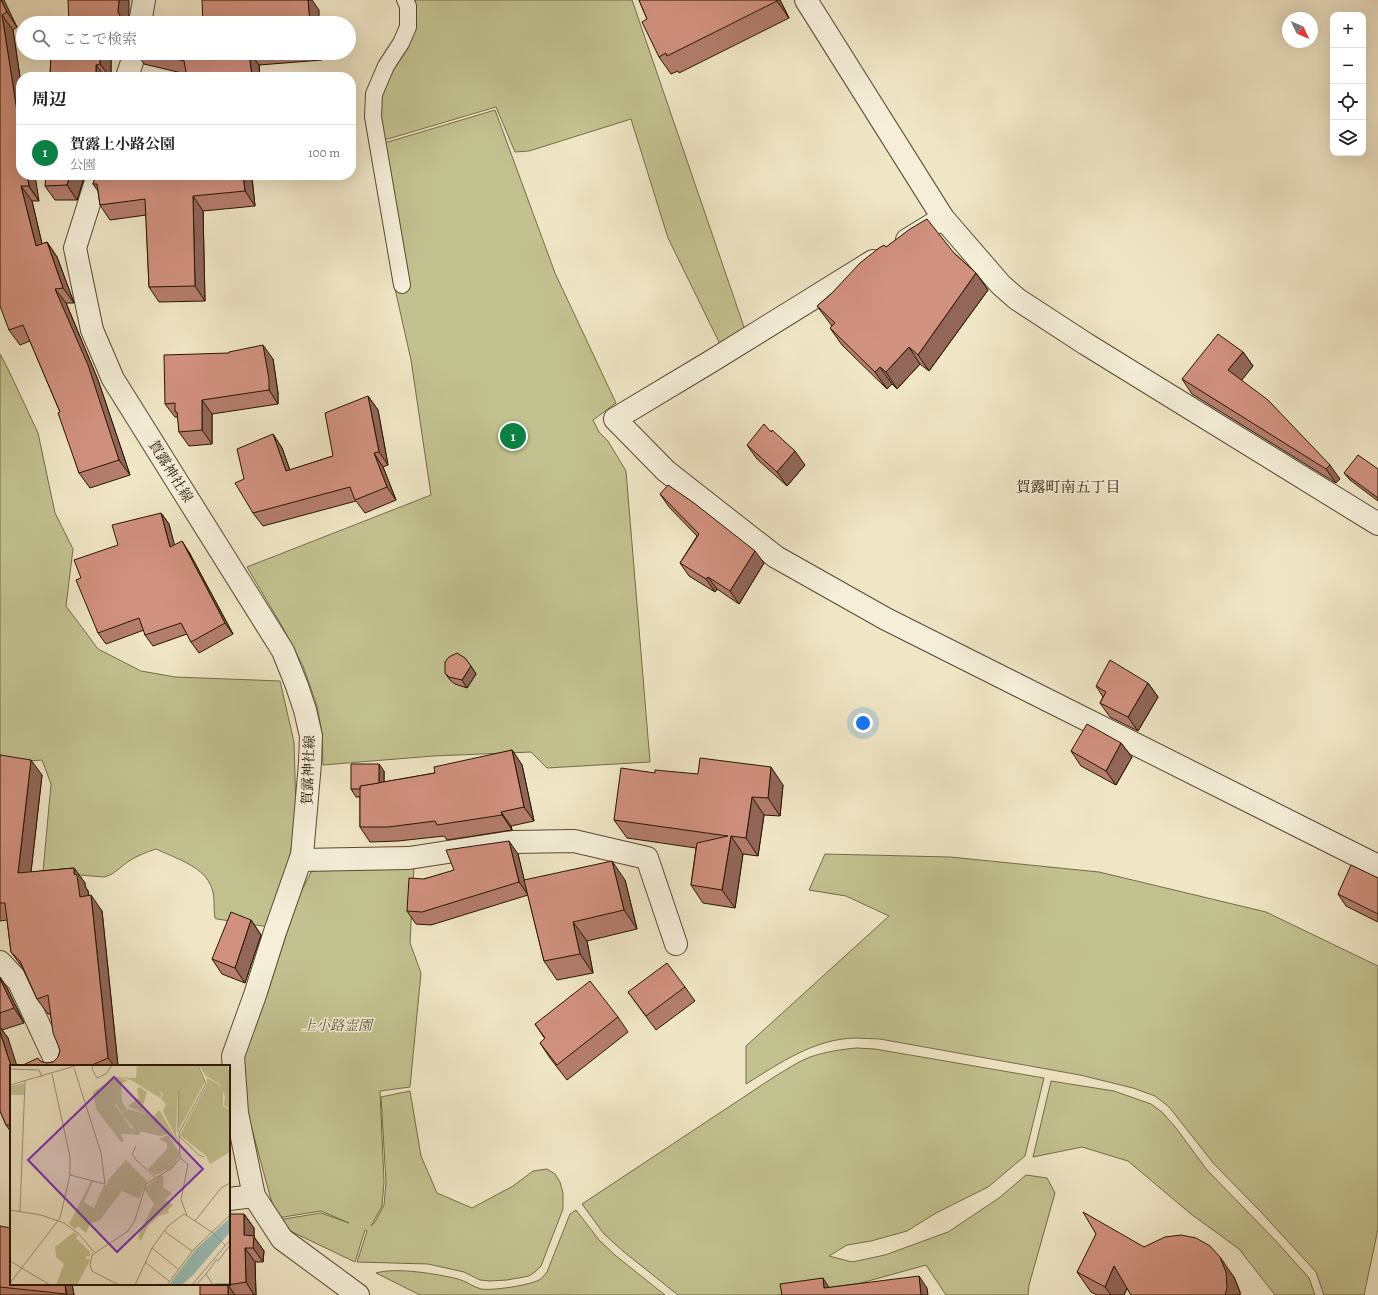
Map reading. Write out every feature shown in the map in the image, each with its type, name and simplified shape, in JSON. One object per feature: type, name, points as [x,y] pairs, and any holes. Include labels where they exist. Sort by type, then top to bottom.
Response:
[{"type":"street","points":[[141,16],[144,0]]},
{"type":"street","points":[[806,0],[943,218],[1001,285],[1017,298],[1086,344],[1378,524]]},
{"type":"street","points":[[129,72],[133,60]]},
{"type":"street","name":"賀露神社線","points":[[96,180],[76,248],[92,330],[113,379],[283,651],[298,686],[305,710],[311,736],[310,770],[302,855],[233,1056],[237,1113],[254,1196],[282,1239],[358,1295]]},
{"type":"street","points":[[943,218],[710,362],[615,418],[666,470],[776,557],[886,619],[1378,866]]},
{"type":"street","points":[[301,860],[409,858],[513,842],[574,841],[647,858],[676,944]]},
{"type":"street","points":[[0,962],[19,982],[58,1065]]},
{"type":"street","points":[[230,1199],[254,1196]]},
{"type":"lane","points":[[402,285],[373,117],[374,94],[386,66],[401,43],[408,27],[408,6],[405,0]]},
{"type":"green space","points":[[411,0],[632,0],[745,330],[720,344],[668,238],[631,119],[529,151],[515,152],[496,107],[381,141],[378,111],[382,88]]},
{"type":"green space","points":[[495,110],[555,273],[616,403],[593,420],[599,432],[608,441],[626,471],[650,762],[547,768],[531,752],[433,756],[323,765],[322,733],[317,706],[303,666],[283,628],[247,567],[431,495],[411,360],[393,280],[381,144]]},
{"type":"green space","points":[[0,354],[38,433],[55,513],[73,549],[66,606],[98,649],[141,671],[175,677],[280,681],[294,742],[296,813],[290,857],[269,927],[215,918],[212,888],[201,872],[194,867],[156,849],[135,857],[114,873],[104,877],[43,872],[51,784],[42,760],[0,763]]},
{"type":"green space","points":[[825,854],[950,857],[1099,872],[1266,912],[1378,966],[1378,1229],[1364,1295],[1324,1295],[1316,1272],[1261,1212],[1214,1164],[1169,1107],[1155,1096],[1133,1088],[1080,1075],[880,1039],[855,1038],[840,1039],[811,1047],[785,1060],[746,1084],[746,1046],[889,916],[846,896],[809,890]]},
{"type":"green space","name":"上小路霊園","points":[[414,867],[410,943],[421,973],[410,1087],[380,1091],[384,1182],[382,1206],[371,1226],[375,1222],[384,1205],[386,1182],[381,1097],[410,1091],[421,1156],[437,1193],[472,1208],[513,1186],[533,1171],[547,1169],[555,1174],[560,1182],[563,1193],[563,1209],[541,1266],[529,1276],[490,1281],[480,1280],[464,1272],[428,1264],[357,1262],[367,1231],[365,1230],[355,1262],[286,1229],[278,1220],[321,1213],[349,1223],[321,1211],[277,1218],[270,1196],[247,1111],[244,1056],[301,892],[311,872],[325,868]]},
{"type":"green space","points":[[857,1048],[875,1049],[1044,1078],[1025,1156],[988,1187],[936,1213],[907,1231],[871,1241],[847,1245],[829,1256],[852,1262],[885,1255],[948,1232],[999,1198],[1026,1175],[1047,1178],[1055,1193],[1029,1285],[1028,1295],[946,1295],[926,1265],[861,1283],[776,1295],[678,1295],[604,1234],[582,1204],[796,1064],[810,1057],[839,1050]]},
{"type":"green space","points":[[1051,1081],[1114,1091],[1151,1104],[1162,1112],[1176,1128],[1207,1170],[1276,1241],[1309,1278],[1315,1295],[1275,1295],[1239,1249],[1191,1214],[1128,1161],[1082,1147],[1033,1157]]},
{"type":"green space","points":[[576,1210],[599,1240],[616,1256],[665,1295],[420,1295],[376,1273],[385,1271],[406,1271],[428,1273],[458,1279],[481,1289],[512,1287],[536,1281],[541,1279],[547,1272],[570,1214]]},
{"type":"building","points":[[1,0],[7,12],[2,15],[16,105],[16,180],[28,180],[29,186],[21,186],[36,246],[47,242],[63,288],[55,289],[88,365],[119,460],[79,473],[58,413],[60,412],[23,325],[9,330],[0,306]]},
{"type":"building","points":[[68,0],[119,0],[118,12],[120,16],[69,16]]},
{"type":"building","points":[[202,0],[308,0],[309,16],[203,16]]},
{"type":"building","points":[[639,0],[777,1],[667,56],[666,53],[659,57],[642,22],[647,19]]},
{"type":"building","points":[[51,60],[100,60],[100,64],[96,65],[96,72],[50,72]]},
{"type":"building","points":[[180,60],[250,60],[251,72],[186,72],[184,61]]},
{"type":"building","points":[[46,180],[68,180],[67,185],[45,186]]},
{"type":"building","points":[[94,180],[244,180],[245,191],[193,196],[195,286],[149,287],[145,199],[100,205],[97,184],[93,184]]},
{"type":"building","points":[[927,219],[954,253],[976,273],[918,355],[909,347],[886,372],[880,367],[875,372],[830,328],[835,323],[817,306],[832,293],[860,263],[879,248],[884,245],[886,247],[910,229]]},
{"type":"building","points":[[1218,334],[1243,352],[1228,370],[1268,400],[1330,465],[1326,469],[1182,379]]},
{"type":"building","points":[[263,345],[269,379],[269,390],[202,400],[202,430],[179,432],[177,412],[175,412],[175,403],[165,404],[164,355],[229,353]]},
{"type":"building","points":[[368,396],[379,452],[374,453],[387,487],[355,500],[350,487],[253,513],[235,483],[244,479],[237,449],[273,434],[286,471],[333,456],[325,413]]},
{"type":"building","points":[[764,424],[771,432],[772,430],[795,451],[777,472],[747,445]]},
{"type":"building","points":[[1358,455],[1378,469],[1378,498],[1344,473]]},
{"type":"building","points":[[668,485],[694,503],[755,551],[730,591],[708,577],[706,579],[680,563],[699,534],[660,494]]},
{"type":"building","points":[[161,513],[170,547],[182,541],[225,623],[191,642],[181,623],[145,635],[139,618],[98,633],[76,580],[81,578],[74,560],[118,545],[112,525]]},
{"type":"building","points":[[457,653],[465,658],[471,666],[462,680],[449,677],[445,673],[445,662],[449,657]]},
{"type":"building","points":[[1110,660],[1148,683],[1128,717],[1100,703],[1106,692],[1096,686]]},
{"type":"building","points":[[1087,724],[1121,743],[1106,771],[1071,751]]},
{"type":"building","points":[[512,750],[524,807],[501,812],[502,815],[437,825],[435,821],[388,827],[360,827],[360,786],[435,773],[434,767]]},
{"type":"building","points":[[0,755],[31,760],[18,873],[74,868],[74,874],[77,875],[80,897],[91,895],[108,1058],[92,1065],[23,1065],[38,1058],[40,1061],[46,1063],[53,1062],[58,1057],[60,1051],[53,1033],[48,995],[37,999],[20,961],[11,952],[5,903],[0,903]]},
{"type":"building","points":[[700,758],[771,767],[768,798],[752,797],[746,838],[731,836],[722,890],[691,885],[697,843],[728,836],[614,820],[621,768],[655,773],[655,770],[698,774]]},
{"type":"building","points":[[351,764],[379,764],[379,783],[360,786],[360,789],[351,789]]},
{"type":"building","points":[[509,841],[519,882],[422,912],[407,911],[409,878],[424,879],[454,870],[446,850]]},
{"type":"building","points":[[612,861],[624,910],[573,922],[580,954],[544,961],[524,880]]},
{"type":"building","points":[[1351,865],[1378,878],[1378,914],[1338,894]]},
{"type":"building","points":[[231,912],[251,920],[235,968],[212,959]]},
{"type":"building","points":[[667,963],[685,987],[646,1016],[628,992]]},
{"type":"building","points":[[0,979],[14,1008],[0,1013]]},
{"type":"building","points":[[590,981],[618,1017],[557,1065],[540,1043],[545,1038],[535,1024]]},
{"type":"building","points":[[0,1032],[11,1065],[10,1125],[6,1125],[0,1111]]},
{"type":"building","points":[[1083,1212],[1144,1247],[1165,1237],[1181,1235],[1196,1238],[1210,1246],[1220,1257],[1226,1272],[1227,1288],[1225,1295],[1131,1295],[1114,1266],[1105,1287],[1077,1272],[1096,1234]]},
{"type":"building","points":[[230,1214],[244,1214],[244,1235],[254,1236],[253,1248],[245,1248],[246,1282],[230,1285]]},
{"type":"building","points":[[0,1226],[10,1228],[10,1285],[65,1285],[66,1294],[0,1287]]},
{"type":"building","points":[[919,1276],[921,1295],[782,1295],[780,1284],[823,1278],[824,1288]]},
{"type":"building","points":[[200,1285],[228,1285],[228,1295],[200,1295]]},
{"type":"place","name":"賀露上小路公園","points":[[513,436]]},
{"type":"district","name":"賀露町南五丁目","points":[[1068,487]]}]
